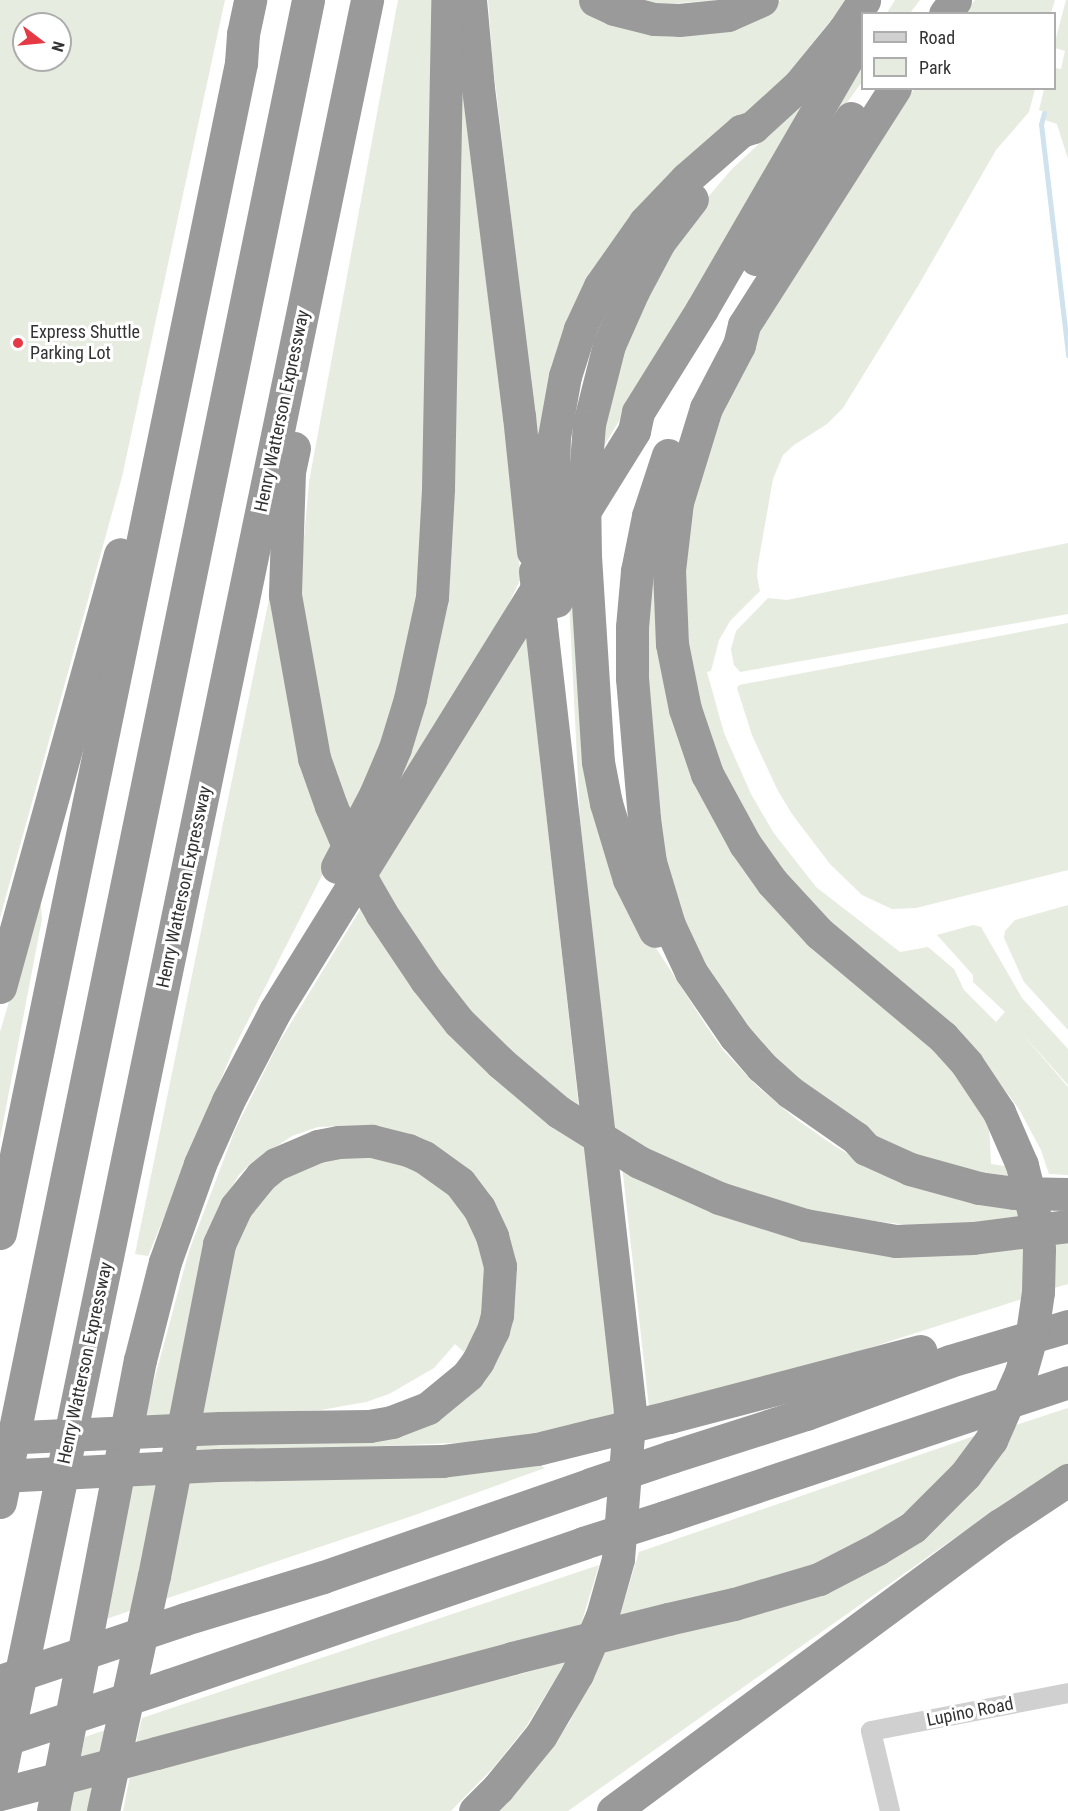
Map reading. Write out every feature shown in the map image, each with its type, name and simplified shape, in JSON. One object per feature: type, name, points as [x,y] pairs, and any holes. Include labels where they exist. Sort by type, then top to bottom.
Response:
[{"type":"highway","points":[[0,1233],[236,86],[250,0]]},
{"type":"highway","points":[[0,1502],[308,0]]},
{"type":"highway","name":"Henry Watterson Expressway","points":[[0,1774],[367,0]]},
{"type":"highway","points":[[381,0],[384,17],[289,472],[285,595],[314,758],[331,806],[364,884],[426,980],[459,1022],[501,1063],[560,1112],[639,1162],[719,1198],[794,1222],[896,1240],[973,1238],[1068,1226]]},
{"type":"highway","points":[[275,1011],[293,950],[375,795],[395,747],[415,680],[432,597],[438,488],[447,0]]},
{"type":"highway","points":[[470,0],[478,88],[519,416],[532,551],[548,613],[558,636],[550,703],[630,1411],[618,1559],[602,1616],[577,1674],[541,1735],[505,1780],[475,1811]]},
{"type":"highway","points":[[595,0],[614,9],[654,19],[705,20],[728,15],[762,0]]},
{"type":"highway","points":[[864,0],[837,39],[799,85],[753,127],[747,140],[704,183],[659,242],[609,345],[589,424],[584,490],[585,556],[598,762],[616,843],[644,912],[703,1011],[758,1078],[828,1133],[852,1147],[866,1149],[910,1169],[979,1188],[1014,1193],[1068,1194]]},
{"type":"highway","points":[[0,987],[142,470],[226,61],[243,34]]},
{"type":"highway","points":[[634,431],[638,412],[708,299],[861,35]]},
{"type":"highway","points":[[53,1811],[132,1393],[156,1293],[200,1164],[228,1101],[275,1011],[634,431],[648,419],[870,90]]},
{"type":"highway","points":[[866,1149],[856,1138],[790,1092],[735,1036],[691,972],[669,925],[650,862],[647,840],[632,678],[632,627],[637,572],[648,516],[675,435],[728,340],[744,325],[894,90]]},
{"type":"highway","points":[[548,613],[554,437],[565,376],[580,329],[600,286],[645,222],[686,179],[741,131],[753,127]]},
{"type":"highway","points":[[0,1794],[512,1658],[734,1604],[819,1579],[877,1550],[913,1527],[965,1475],[991,1440],[1021,1372],[1032,1333],[1038,1281],[1039,1250],[1035,1218],[1022,1166],[999,1112],[967,1064],[943,1037],[819,933],[772,882],[725,812],[696,744],[680,688],[668,605],[677,502],[696,436],[717,385],[739,345],[744,325]]},
{"type":"highway","points":[[0,1438],[220,1428],[369,1426],[392,1422],[428,1408],[468,1375],[493,1330],[497,1314],[500,1266],[492,1236],[479,1208],[460,1184],[424,1157],[408,1150],[372,1141],[339,1142],[318,1146],[276,1164],[261,1176],[236,1207],[219,1244],[154,1576],[103,1811]]},
{"type":"highway","points":[[0,1476],[218,1465],[442,1461],[537,1449],[909,1354],[1068,1303]]},
{"type":"highway","points":[[0,1681],[185,1619],[323,1577],[671,1457],[806,1414],[950,1361],[1068,1326]]},
{"type":"highway","points":[[0,1741],[583,1543],[1068,1382]]},
{"type":"highway","points":[[613,1811],[1000,1525],[1068,1479]]},
{"type":"highway","points":[[587,1811],[613,1792],[698,1748]]},
{"type":"street","name":"Lupino Road","points":[[890,1811],[871,1731],[1068,1693]]},
{"type":"green space","points":[[0,0],[225,0],[122,477],[0,918]]},
{"type":"green space","points":[[398,0],[438,0],[431,436],[412,660],[351,820],[324,750],[302,601],[302,562],[309,482]]},
{"type":"green space","points":[[488,0],[578,0],[590,6],[773,5],[781,0],[847,0],[783,80],[654,198],[541,468],[493,65]]},
{"type":"green space","points":[[641,0],[721,0],[664,4]]},
{"type":"green space","points":[[895,0],[920,0],[911,12],[888,12]]},
{"type":"green space","points":[[975,0],[1055,0],[1051,12],[966,12]]},
{"type":"green space","points":[[1066,0],[1068,0],[1068,159],[1057,124],[1045,120],[1047,113],[1039,110],[1044,90],[1056,90],[1056,68],[1061,69],[1065,51],[1056,48],[1056,38]]},
{"type":"green space","points":[[461,54],[480,198],[521,578],[503,616],[385,807],[405,754]]},
{"type":"green space","points":[[861,59],[861,83],[822,137]]},
{"type":"green space","points":[[913,90],[1035,90],[1029,112],[996,150],[918,286],[843,408],[827,424],[794,445],[783,455],[773,479],[758,564],[757,576],[760,591],[730,621],[719,640],[711,671],[707,672],[724,733],[751,794],[773,832],[816,887],[900,952],[928,947],[954,969],[964,990],[996,1022],[1005,1012],[973,982],[973,975],[937,935],[973,925],[981,927],[1022,998],[1068,1049],[1068,1085],[1019,1030],[1068,1087],[1068,1175],[1049,1174],[1041,1150],[1019,1109],[974,1049],[856,947],[790,883],[732,795],[692,684],[680,577],[696,468],[744,357]]},
{"type":"green space","points":[[814,92],[601,451],[608,401],[620,352],[685,224],[731,170]]},
{"type":"green space","points":[[668,500],[699,778],[930,1035],[989,1122],[991,1164],[1011,1167],[1014,1177],[964,1169],[915,1154],[867,1133],[762,1052],[684,932],[661,852],[644,619]]},
{"type":"green space","points":[[1068,543],[1068,614],[740,672],[734,665],[731,649],[736,631],[768,598],[787,600]]},
{"type":"green space","points":[[568,580],[647,934],[723,1050],[758,1087],[796,1119],[857,1159],[1021,1205],[1024,1222],[907,1225],[821,1214],[705,1179],[614,1131],[580,819]]},
{"type":"green space","points":[[270,594],[335,850],[233,1050],[148,1256],[135,1254]]},
{"type":"green space","points":[[1068,623],[1068,870],[916,908],[892,909],[862,895],[830,864],[792,814],[777,789],[752,735],[737,688],[739,685]]},
{"type":"green space","points":[[526,632],[579,1108],[496,1039],[439,975],[377,877]]},
{"type":"green space","points":[[38,904],[41,905],[42,919],[0,1139],[0,1032]]},
{"type":"green space","points":[[363,905],[584,1141],[616,1416],[568,1428],[475,1442],[193,1454],[196,1443],[412,1424],[514,1284],[419,1138],[390,1129],[343,1126],[318,1127],[292,1136],[250,1164],[239,1175],[218,1210],[173,1417],[144,1418],[189,1251],[235,1130],[278,1044]]},
{"type":"green space","points":[[1068,905],[1068,1030],[1024,982],[1004,938],[1005,931],[1015,920]]},
{"type":"green space","points":[[339,1155],[394,1158],[442,1185],[466,1213],[482,1250],[488,1290],[476,1331],[464,1352],[455,1344],[434,1368],[389,1394],[366,1402],[321,1410],[202,1415],[231,1263],[238,1236],[249,1212],[266,1192],[287,1176]]},
{"type":"green space","points":[[622,1165],[673,1192],[1026,1245],[1025,1298],[847,1355],[649,1407]]},
{"type":"green space","points":[[1068,1236],[1068,1284],[1054,1288],[1053,1239]]},
{"type":"green space","points":[[1068,1408],[1068,1463],[1007,1501],[568,1811],[498,1811],[546,1756],[569,1723],[606,1651],[914,1545],[971,1492],[1016,1425]]},
{"type":"green space","points":[[980,1434],[933,1493],[839,1558],[618,1621],[639,1552]]},
{"type":"green space","points":[[537,1464],[545,1468],[412,1516],[165,1599],[188,1481]]},
{"type":"green space","points":[[162,1482],[138,1608],[106,1619],[130,1483]]},
{"type":"green space","points":[[599,1565],[579,1631],[135,1747],[142,1718]]},
{"type":"green space","points":[[566,1662],[526,1727],[494,1767],[451,1811],[123,1811],[130,1776]]},
{"type":"green space","points":[[114,1727],[109,1754],[80,1761],[85,1737]]},
{"type":"green space","points":[[104,1783],[98,1811],[69,1811],[73,1791]]},
{"type":"waterway","points":[[1044,113],[1041,124],[1068,355]]},
{"type":"place","name":"Express Shuttle Parking Lot","points":[[18,343]]}]
